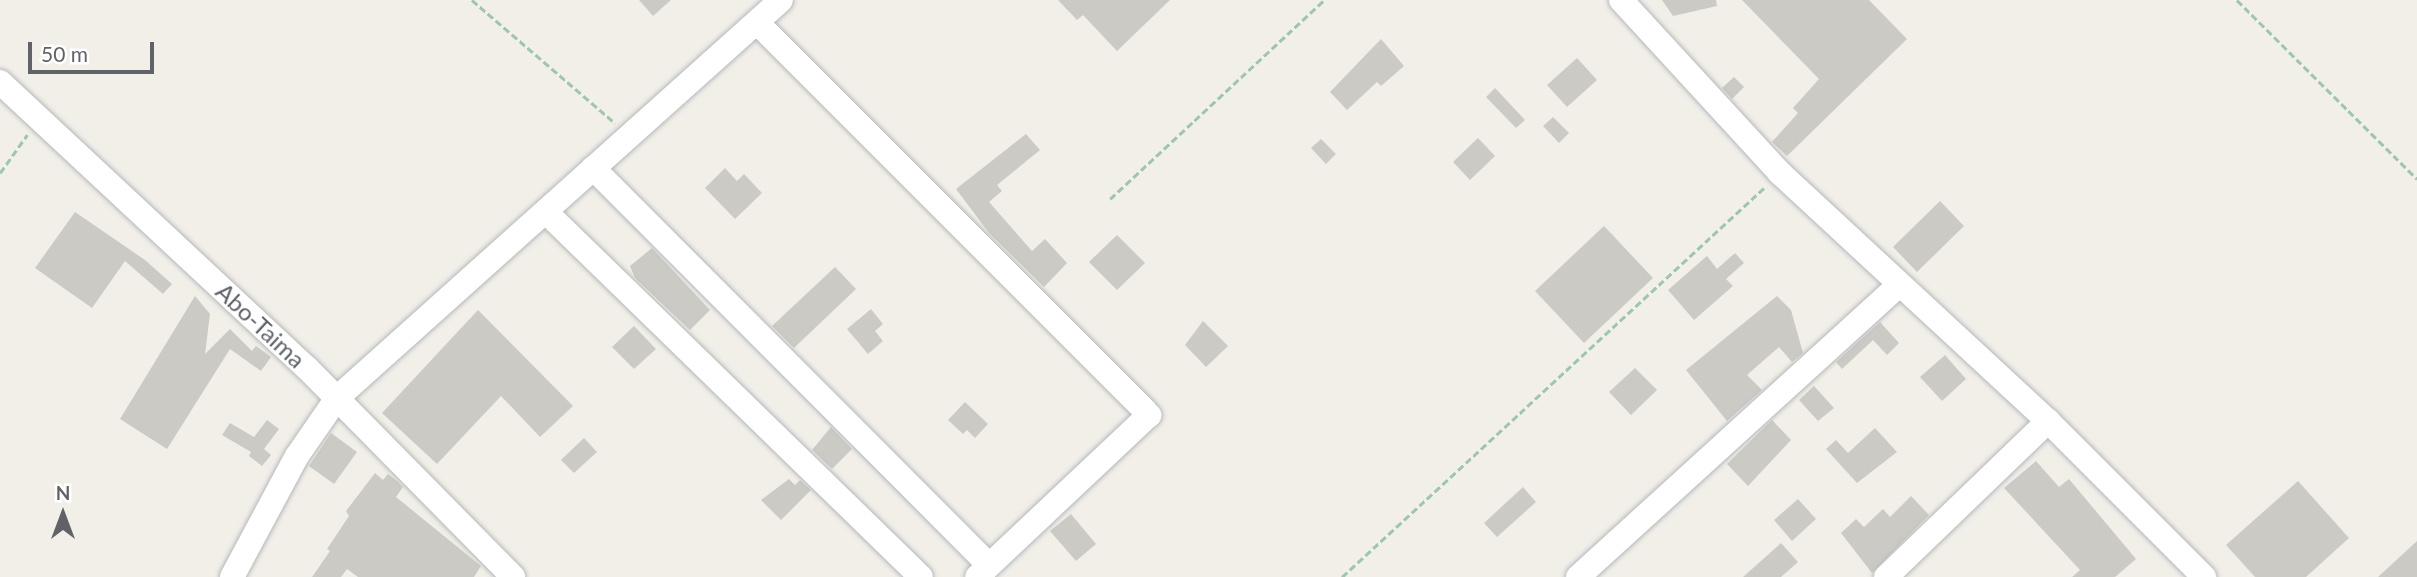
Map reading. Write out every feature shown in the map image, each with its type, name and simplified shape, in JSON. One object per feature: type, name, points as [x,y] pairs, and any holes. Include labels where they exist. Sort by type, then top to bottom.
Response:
[{"type":"street","points":[[232,577],[297,456],[337,398],[781,0]]},
{"type":"street","points":[[1621,0],[1780,173],[2048,421],[2204,577]]},
{"type":"street","points":[[593,169],[983,571],[1149,415],[758,23]]},
{"type":"street","name":"Abo-Taima","points":[[0,82],[337,398],[513,577]]},
{"type":"street","points":[[546,212],[921,577]]},
{"type":"street","points":[[1578,577],[1899,285]]},
{"type":"street","points":[[1886,577],[2048,421]]},
{"type":"path","points":[[472,0],[630,136]]},
{"type":"path","points":[[1110,198],[1324,0]]},
{"type":"path","points":[[2237,0],[2417,179]]},
{"type":"path","points":[[0,173],[39,118]]},
{"type":"path","points":[[1342,577],[1780,173]]},
{"type":"building","points":[[639,0],[671,0],[653,16]]},
{"type":"building","points":[[1058,0],[1170,0],[1117,51],[1083,15],[1077,20]]},
{"type":"building","points":[[1662,0],[1716,0],[1717,6],[1673,16]]},
{"type":"building","points":[[1742,0],[1869,0],[1907,39],[1787,156],[1772,142],[1798,113],[1793,108],[1819,79]]},
{"type":"building","points":[[1381,39],[1404,66],[1381,86],[1377,82],[1347,110],[1330,92]]},
{"type":"building","points":[[1577,58],[1597,80],[1567,107],[1547,85]]},
{"type":"building","points":[[1734,77],[1744,87],[1732,99],[1722,88]]},
{"type":"building","points":[[1495,88],[1525,120],[1516,128],[1486,97]]},
{"type":"building","points":[[1553,117],[1569,133],[1559,143],[1543,126]]},
{"type":"building","points":[[1026,134],[1040,150],[997,185],[1002,191],[989,202],[1032,251],[1045,239],[1067,263],[1044,287],[989,233],[956,189]]},
{"type":"building","points":[[1478,138],[1495,156],[1470,180],[1453,162]]},
{"type":"building","points":[[1321,139],[1336,154],[1326,164],[1311,148]]},
{"type":"building","points":[[725,168],[737,181],[744,174],[762,193],[735,219],[705,188]]},
{"type":"building","points":[[1940,201],[1964,226],[1917,272],[1893,247]]},
{"type":"building","points":[[75,212],[145,260],[172,284],[163,294],[125,261],[92,308],[35,268]]},
{"type":"building","points":[[1604,226],[1653,278],[1584,343],[1535,291]]},
{"type":"building","points":[[1117,235],[1145,263],[1117,290],[1089,262]]},
{"type":"building","points":[[652,248],[710,310],[690,330],[635,278],[630,266]]},
{"type":"building","points":[[1735,253],[1744,263],[1726,279],[1733,286],[1694,320],[1668,290],[1707,256],[1717,269]]},
{"type":"building","points":[[835,267],[856,289],[794,348],[772,326]]},
{"type":"building","points":[[195,296],[210,314],[205,354],[230,329],[252,351],[256,346],[271,357],[261,371],[230,349],[167,449],[120,419]]},
{"type":"building","points":[[1777,296],[1791,310],[1803,353],[1792,362],[1779,347],[1747,375],[1762,390],[1727,421],[1686,370]]},
{"type":"building","points":[[871,309],[883,324],[875,331],[883,341],[868,354],[847,329]]},
{"type":"building","points":[[478,310],[573,406],[540,437],[501,396],[437,464],[382,413]]},
{"type":"building","points":[[1203,321],[1228,346],[1206,367],[1185,345]]},
{"type":"building","points":[[1880,322],[1899,343],[1887,355],[1873,340],[1842,369],[1836,362]]},
{"type":"building","points":[[634,326],[656,349],[634,369],[612,347]]},
{"type":"building","points":[[1945,355],[1966,379],[1942,401],[1920,377]]},
{"type":"building","points":[[1635,368],[1657,390],[1631,415],[1609,392]]},
{"type":"building","points":[[1814,386],[1834,408],[1818,421],[1799,400]]},
{"type":"building","points":[[965,402],[988,424],[975,438],[967,430],[963,434],[948,420]]},
{"type":"building","points":[[267,420],[279,429],[264,449],[271,455],[262,466],[249,456],[251,452],[222,435],[230,423],[254,437]]},
{"type":"building","points":[[1772,420],[1791,440],[1748,486],[1727,464]]},
{"type":"building","points":[[831,427],[852,449],[832,469],[812,450]]},
{"type":"building","points":[[1875,428],[1897,452],[1857,483],[1826,449],[1836,440],[1848,453]]},
{"type":"building","points":[[331,433],[357,452],[334,484],[309,466]]},
{"type":"building","points":[[584,438],[597,452],[574,473],[561,460]]},
{"type":"building","points":[[2036,461],[2059,487],[2069,479],[2136,559],[2115,577],[2072,577],[2080,570],[2004,488]]},
{"type":"building","points":[[375,473],[383,480],[388,474],[397,481],[403,487],[396,497],[481,566],[474,577],[358,577],[347,569],[341,577],[312,577],[349,516],[346,511]]},
{"type":"building","points":[[789,479],[795,485],[800,480],[811,490],[781,520],[761,500]]},
{"type":"building","points":[[2298,481],[2349,538],[2306,577],[2255,577],[2226,545]]},
{"type":"building","points":[[1523,487],[1536,502],[1497,537],[1484,523]]},
{"type":"building","points":[[1911,496],[1929,515],[1872,573],[1841,533],[1856,519],[1864,527],[1883,509],[1890,517]]},
{"type":"building","points":[[1798,499],[1816,519],[1792,541],[1774,520]]},
{"type":"building","points":[[1071,514],[1096,544],[1076,561],[1050,531]]},
{"type":"building","points":[[2417,541],[2417,577],[2378,577]]},
{"type":"building","points":[[1781,543],[1798,562],[1781,577],[1743,577]]}]
